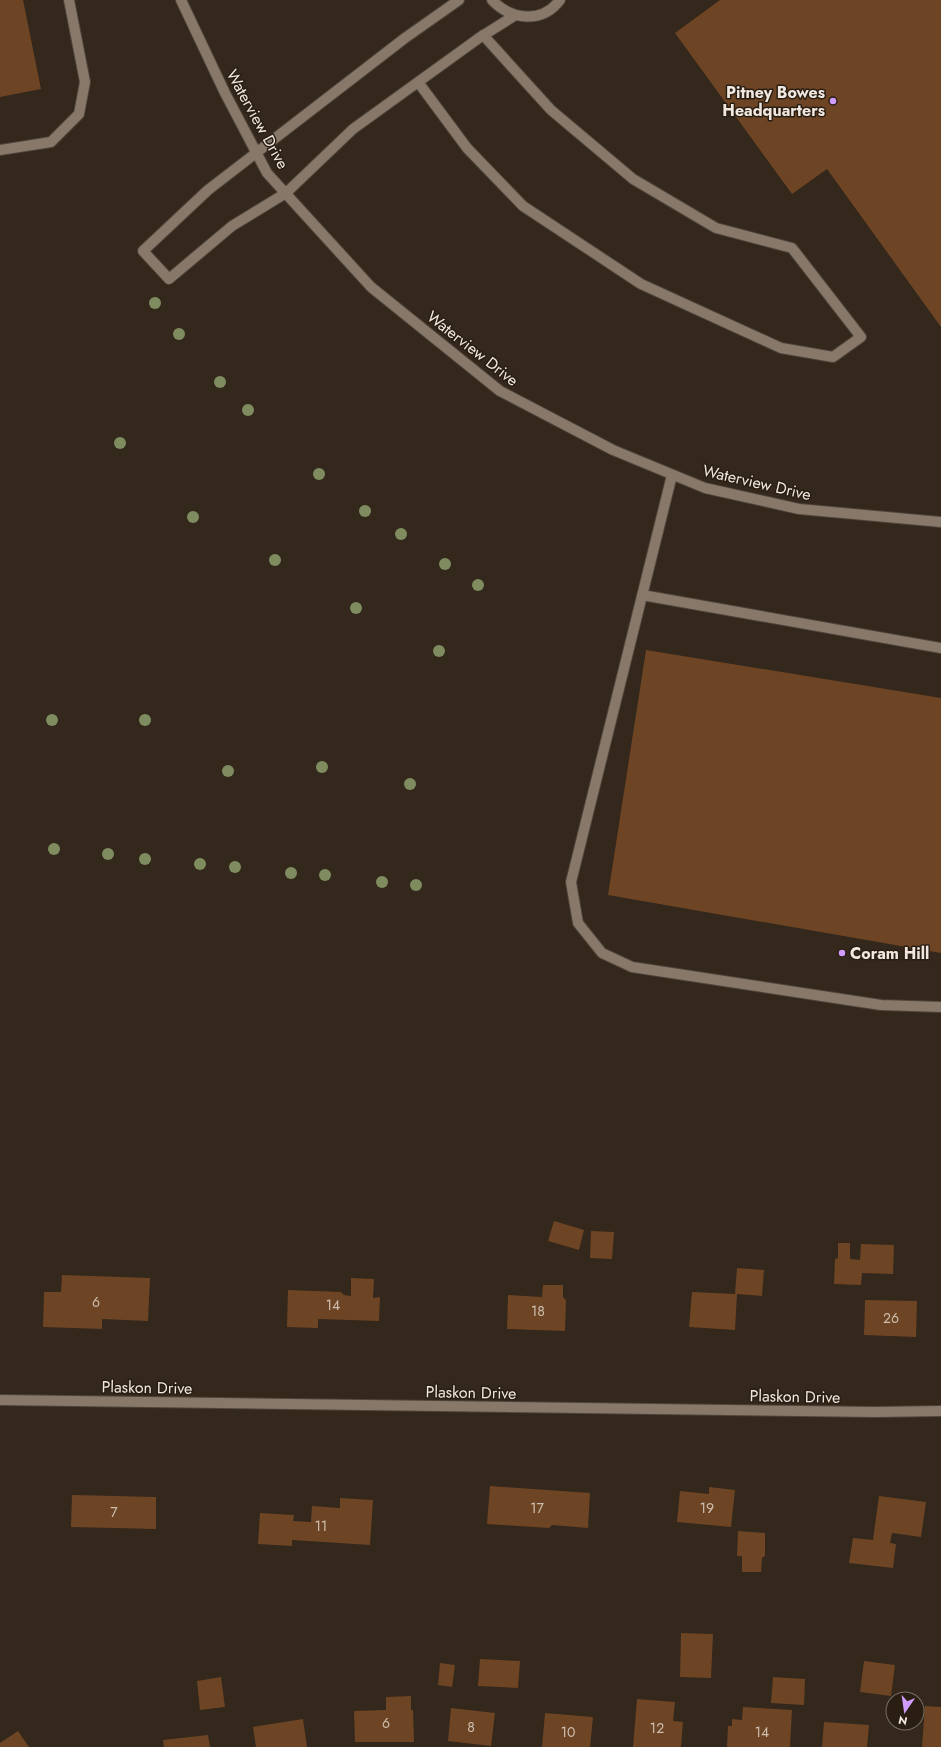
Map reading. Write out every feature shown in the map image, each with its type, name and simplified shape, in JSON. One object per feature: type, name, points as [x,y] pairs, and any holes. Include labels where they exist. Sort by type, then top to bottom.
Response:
[{"type":"street","points":[[0,150],[51,142],[79,114],[84,82],[69,0]]},
{"type":"street","name":"Waterview Drive","points":[[181,0],[222,86],[268,173],[371,287],[500,391],[612,450],[705,488],[799,509],[941,522]]},
{"type":"street","points":[[459,0],[208,190],[143,251],[169,279],[232,226],[286,193],[353,129],[483,35],[514,16]]},
{"type":"street","points":[[492,0],[502,10],[514,16],[529,18],[543,14],[555,6],[560,0]]},
{"type":"street","points":[[418,82],[467,148],[523,206],[641,284],[781,348],[833,357],[861,336],[792,248],[716,228],[633,179],[551,110],[483,35]]},
{"type":"street","points":[[672,475],[571,882],[578,923],[602,953],[632,967],[881,1005],[941,1007]]},
{"type":"street","points":[[642,595],[941,648]]},
{"type":"street","name":"Plaskon Drive","points":[[0,1400],[876,1412],[941,1411]]},
{"type":"building","points":[[0,0],[23,0],[41,89],[0,97]]},
{"type":"building","name":"Pitney Bowes Headquarters","points":[[720,0],[941,0],[941,327],[827,169],[792,194],[675,33]]},
{"type":"building","points":[[646,650],[941,698],[941,953],[608,895]]},
{"type":"building","points":[[554,1221],[584,1230],[579,1250],[548,1241]]},
{"type":"building","points":[[591,1231],[614,1232],[612,1259],[590,1258]]},
{"type":"building","points":[[838,1243],[850,1243],[850,1259],[860,1260],[861,1244],[894,1245],[893,1274],[862,1273],[861,1285],[834,1284],[835,1259],[838,1258]]},
{"type":"building","points":[[737,1268],[764,1270],[762,1296],[737,1294],[735,1330],[689,1327],[692,1292],[735,1294]]},
{"type":"building","points":[[62,1275],[150,1278],[148,1321],[102,1319],[102,1329],[43,1327],[44,1292],[61,1292]]},
{"type":"building","points":[[351,1278],[374,1279],[373,1298],[380,1297],[379,1321],[318,1319],[318,1328],[287,1327],[288,1290],[341,1292],[344,1295],[351,1296]]},
{"type":"building","points":[[543,1285],[563,1285],[563,1297],[566,1300],[565,1331],[507,1329],[508,1295],[542,1297]]},
{"type":"building","points":[[865,1300],[917,1301],[916,1337],[864,1335]]},
{"type":"building","points":[[490,1486],[590,1493],[588,1528],[552,1525],[549,1528],[487,1524]]},
{"type":"building","points":[[709,1487],[735,1490],[731,1527],[677,1522],[680,1491],[709,1494]]},
{"type":"building","points":[[72,1495],[156,1497],[156,1529],[71,1527]]},
{"type":"building","points":[[879,1496],[926,1502],[921,1537],[892,1533],[890,1543],[896,1544],[893,1568],[849,1563],[853,1538],[873,1540]]},
{"type":"building","points":[[340,1498],[373,1500],[370,1545],[292,1540],[292,1546],[258,1544],[260,1513],[294,1515],[293,1521],[311,1522],[312,1506],[340,1508]]},
{"type":"building","points":[[738,1531],[765,1533],[765,1556],[762,1558],[761,1572],[742,1572],[742,1556],[737,1556]]},
{"type":"building","points":[[681,1633],[713,1634],[711,1678],[680,1677]]},
{"type":"building","points":[[480,1659],[520,1661],[518,1688],[478,1686]]},
{"type":"building","points":[[864,1661],[895,1665],[892,1691],[885,1691],[885,1695],[860,1692]]},
{"type":"building","points":[[440,1663],[455,1665],[452,1687],[438,1685]]},
{"type":"building","points":[[221,1677],[225,1707],[200,1710],[197,1681]]},
{"type":"building","points":[[773,1677],[805,1679],[804,1705],[771,1703]]},
{"type":"building","points":[[411,1696],[414,1742],[355,1742],[354,1711],[386,1710],[386,1697]]},
{"type":"building","points":[[637,1699],[675,1702],[673,1721],[683,1722],[681,1747],[633,1747]]},
{"type":"building","points":[[925,1706],[941,1707],[941,1747],[922,1747],[923,1731],[925,1731]]},
{"type":"building","points":[[743,1707],[792,1710],[790,1747],[727,1747],[728,1726],[732,1726],[732,1719],[742,1720]]},
{"type":"building","points":[[451,1708],[495,1713],[491,1746],[448,1741]]},
{"type":"building","points":[[545,1713],[593,1717],[590,1747],[542,1747]]},
{"type":"building","points":[[303,1719],[307,1747],[256,1747],[253,1727]]},
{"type":"building","points":[[824,1722],[869,1725],[867,1747],[822,1747]]},
{"type":"building","points":[[18,1731],[29,1747],[0,1747],[0,1743]]},
{"type":"building","points":[[208,1735],[210,1747],[164,1747],[163,1740]]},
{"type":"place","name":"Pitney Bowes Headquarters","points":[[833,101]]},
{"type":"place","name":"Coram Hill","points":[[842,953]]}]
